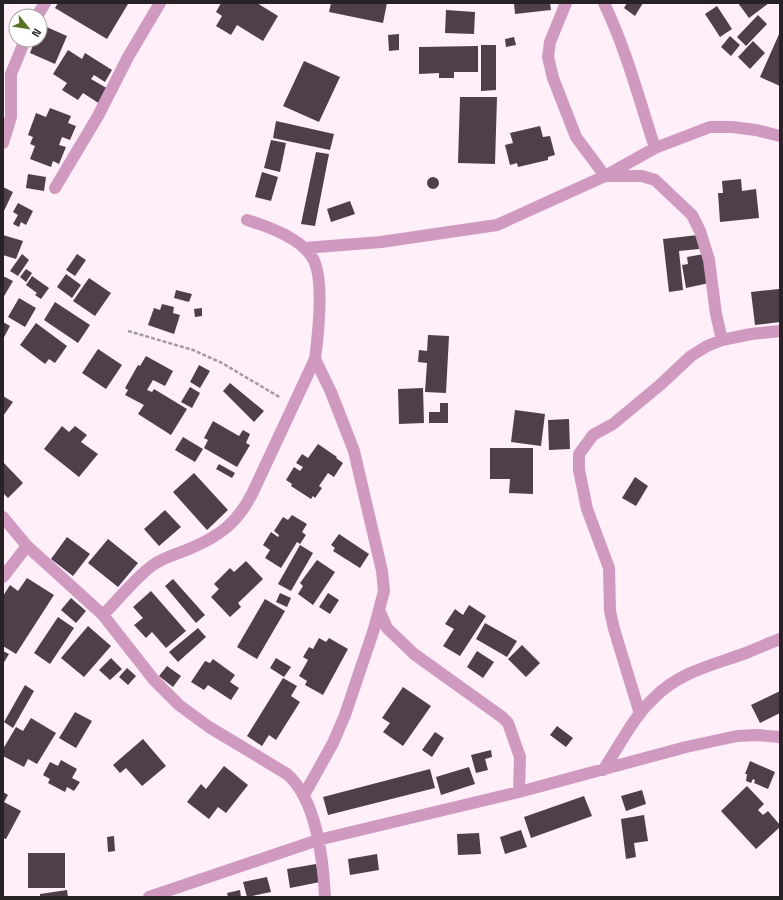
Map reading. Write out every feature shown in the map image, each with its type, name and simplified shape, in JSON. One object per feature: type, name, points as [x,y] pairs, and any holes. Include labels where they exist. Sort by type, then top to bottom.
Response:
[{"type":"street","points":[[55,188],[98,116],[128,57],[160,3]]},
{"type":"street","points":[[566,3],[550,42],[548,57],[553,78],[576,137],[605,176]]},
{"type":"street","points":[[604,3],[625,52],[655,148]]},
{"type":"street","points":[[3,143],[11,117],[7,71],[21,48]]},
{"type":"street","points":[[304,248],[381,242],[497,225],[605,176],[655,148],[710,127],[738,128],[780,136]]},
{"type":"street","points":[[605,176],[642,176],[654,180],[692,215],[700,232],[709,260],[716,314],[722,340]]},
{"type":"street","points":[[104,615],[152,566],[165,558],[191,548],[225,530],[235,522],[252,494],[315,359],[318,337],[320,290],[315,263],[304,248],[280,232],[247,220]]},
{"type":"street","points":[[640,714],[614,629],[610,612],[609,568],[587,509],[578,457],[585,443],[593,435],[613,424],[660,385],[691,356],[707,346],[722,340],[758,333],[780,331]]},
{"type":"street","points":[[304,795],[345,715],[355,691],[384,591],[382,570],[354,451],[331,392],[315,359]]},
{"type":"street","points":[[3,517],[27,546],[104,615],[154,680],[179,705],[210,727],[286,774],[297,783],[304,795],[318,840],[325,897]]},
{"type":"street","points":[[3,577],[27,546]]},
{"type":"street","points":[[379,610],[387,628],[414,654],[502,717],[508,723],[520,757],[520,792]]},
{"type":"street","points":[[603,770],[640,714],[661,691],[695,670],[746,653],[780,639]]},
{"type":"street","points":[[149,897],[318,840],[520,792],[686,747],[737,736],[757,735],[780,737]]},
{"type":"path","points":[[128,331],[193,350],[222,362],[294,405]]},
{"type":"building","points":[[58,3],[128,4],[107,39],[55,8]]},
{"type":"building","points":[[221,3],[257,3],[278,16],[263,41],[237,25],[231,35],[216,26],[222,16],[216,12]]},
{"type":"building","points":[[331,3],[387,3],[383,23],[329,12]]},
{"type":"building","points":[[514,3],[550,3],[551,10],[515,14]]},
{"type":"building","points":[[627,3],[643,3],[635,16],[624,8]]},
{"type":"building","points":[[738,3],[769,3],[749,18]]},
{"type":"building","points":[[717,6],[732,29],[720,37],[705,14]]},
{"type":"building","points":[[446,10],[475,12],[474,34],[445,33]]},
{"type":"building","points":[[758,15],[767,24],[746,46],[737,37]]},
{"type":"building","points":[[48,28],[67,36],[55,64],[30,53],[32,48],[48,48]]},
{"type":"building","points":[[780,32],[780,86],[760,77]]},
{"type":"building","points":[[399,34],[399,50],[389,51],[388,35]]},
{"type":"building","points":[[730,36],[740,45],[731,56],[721,47]]},
{"type":"building","points":[[514,37],[516,45],[506,47],[505,39]]},
{"type":"building","points":[[753,41],[765,53],[750,69],[738,57]]},
{"type":"building","points":[[481,45],[496,45],[496,90],[481,91]]},
{"type":"building","points":[[478,46],[478,72],[454,72],[454,78],[439,78],[439,73],[419,74],[419,47]]},
{"type":"building","points":[[68,50],[82,59],[85,53],[112,70],[105,82],[94,75],[91,79],[110,90],[100,104],[83,93],[78,100],[62,90],[67,83],[53,74]]},
{"type":"building","points":[[304,61],[340,77],[319,122],[283,106]]},
{"type":"building","points":[[460,97],[497,97],[495,164],[458,163]]},
{"type":"building","points":[[50,108],[71,116],[68,123],[76,126],[70,140],[62,137],[59,145],[66,147],[59,164],[53,161],[51,167],[30,159],[35,146],[30,144],[33,137],[28,135],[36,113],[46,117]]},
{"type":"building","points":[[276,121],[334,134],[330,150],[273,138]]},
{"type":"building","points":[[540,126],[543,137],[550,136],[555,155],[548,157],[548,160],[518,167],[517,163],[510,165],[505,145],[513,143],[510,133]]},
{"type":"building","points":[[271,140],[286,143],[280,172],[264,168]]},
{"type":"building","points":[[316,152],[329,154],[315,226],[301,224]]},
{"type":"building","points":[[262,172],[278,177],[271,201],[255,197]]},
{"type":"building","points":[[28,174],[46,177],[44,191],[26,188]]},
{"type":"building","points":[[435,177],[438,178],[438,188],[431,189],[428,188],[427,181],[428,178]]},
{"type":"building","points":[[741,179],[742,191],[756,189],[759,218],[720,222],[718,193],[723,193],[722,181]]},
{"type":"building","points":[[3,187],[13,192],[3,213]]},
{"type":"building","points":[[350,201],[355,214],[331,222],[327,209]]},
{"type":"building","points":[[18,203],[33,211],[26,225],[21,222],[19,227],[13,224],[18,215],[13,212]]},
{"type":"building","points":[[3,235],[23,241],[16,259],[3,255]]},
{"type":"building","points":[[698,235],[699,249],[679,251],[683,290],[669,292],[663,239]]},
{"type":"building","points":[[22,254],[29,260],[18,276],[10,271]]},
{"type":"building","points":[[77,254],[86,260],[75,276],[66,270]]},
{"type":"building","points":[[704,254],[709,283],[686,288],[682,265],[688,264],[687,257]]},
{"type":"building","points":[[26,269],[32,273],[26,282],[20,277]]},
{"type":"building","points":[[66,274],[81,285],[72,298],[57,287]]},
{"type":"building","points":[[3,276],[13,281],[3,298]]},
{"type":"building","points":[[32,276],[49,288],[41,299],[35,295],[37,293],[26,285]]},
{"type":"building","points":[[89,278],[111,293],[95,316],[73,301]]},
{"type":"building","points":[[779,289],[780,322],[755,325],[751,292]]},
{"type":"building","points":[[176,290],[192,294],[189,302],[174,298]]},
{"type":"building","points":[[19,298],[36,308],[25,327],[8,317]]},
{"type":"building","points":[[55,302],[90,325],[78,343],[44,320]]},
{"type":"building","points":[[162,304],[174,307],[173,313],[180,315],[174,334],[148,325],[154,308],[160,310]]},
{"type":"building","points":[[202,308],[202,316],[195,317],[194,309]]},
{"type":"building","points":[[3,322],[10,326],[3,339]]},
{"type":"building","points":[[36,323],[67,346],[55,363],[49,359],[45,364],[20,345]]},
{"type":"building","points":[[428,335],[449,336],[446,393],[425,392],[427,363],[418,362],[419,350],[427,351]]},
{"type":"building","points":[[98,349],[122,365],[106,389],[82,373]]},
{"type":"building","points":[[146,356],[173,371],[165,386],[153,380],[147,390],[152,392],[154,389],[187,409],[171,435],[138,414],[144,405],[125,395],[128,390],[125,388],[138,365],[140,366]]},
{"type":"building","points":[[199,365],[210,371],[200,388],[190,382]]},
{"type":"building","points":[[230,383],[264,411],[254,422],[223,391]]},
{"type":"building","points":[[190,387],[200,393],[192,408],[181,402]]},
{"type":"building","points":[[423,388],[424,423],[399,424],[398,389]]},
{"type":"building","points":[[3,396],[13,402],[3,416]]},
{"type":"building","points":[[440,403],[448,403],[448,423],[429,423],[429,412],[440,412]]},
{"type":"building","points":[[515,410],[545,414],[541,446],[511,442]]},
{"type":"building","points":[[569,419],[570,449],[549,450],[548,420]]},
{"type":"building","points":[[213,421],[239,436],[243,430],[250,434],[246,443],[250,445],[237,467],[204,448],[208,440],[204,438]]},
{"type":"building","points":[[62,426],[69,432],[75,426],[87,435],[81,442],[98,454],[79,477],[44,449]]},
{"type":"building","points":[[183,437],[203,449],[195,462],[175,450]]},
{"type":"building","points":[[318,444],[343,463],[334,477],[328,473],[319,486],[322,488],[315,498],[313,496],[311,499],[291,486],[292,484],[286,480],[294,467],[300,471],[303,467],[296,463],[302,454],[308,458]]},
{"type":"building","points":[[490,448],[533,448],[533,494],[509,493],[510,479],[490,479]]},
{"type":"building","points":[[3,462],[23,483],[8,498],[3,493]]},
{"type":"building","points":[[219,464],[235,473],[232,478],[216,469]]},
{"type":"building","points":[[194,473],[228,510],[207,530],[173,492]]},
{"type":"building","points":[[635,477],[648,486],[636,506],[622,498]]},
{"type":"building","points":[[165,510],[181,527],[159,546],[144,529]]},
{"type":"building","points":[[292,515],[307,524],[302,532],[306,535],[300,544],[297,542],[281,568],[265,558],[270,550],[263,545],[271,532],[278,537],[279,535],[274,531],[283,517],[288,520]]},
{"type":"building","points":[[339,534],[369,554],[360,568],[333,551],[335,548],[331,545]]},
{"type":"building","points":[[67,537],[90,554],[73,576],[51,559]]},
{"type":"building","points":[[108,539],[138,563],[118,587],[88,563]]},
{"type":"building","points":[[300,545],[313,553],[291,591],[278,584]]},
{"type":"building","points":[[317,560],[335,572],[313,605],[298,594],[303,586],[300,583]]},
{"type":"building","points":[[246,561],[263,579],[238,603],[241,607],[230,617],[211,597],[219,589],[214,584],[230,568],[234,572]]},
{"type":"building","points":[[27,578],[54,595],[16,654],[3,646],[3,596],[10,585],[18,591]]},
{"type":"building","points":[[173,579],[205,615],[196,623],[165,586]]},
{"type":"building","points":[[151,591],[186,631],[166,648],[152,632],[146,638],[134,625],[143,618],[133,607]]},
{"type":"building","points":[[280,593],[291,598],[287,607],[276,602]]},
{"type":"building","points":[[328,593],[339,600],[330,614],[319,607]]},
{"type":"building","points":[[71,598],[86,611],[76,623],[61,610]]},
{"type":"building","points":[[265,599],[285,611],[257,659],[237,647]]},
{"type":"building","points":[[469,605],[486,616],[460,656],[443,646],[454,629],[445,624],[455,609],[463,615]]},
{"type":"building","points":[[58,617],[74,628],[50,664],[34,653]]},
{"type":"building","points":[[485,623],[517,641],[507,657],[476,639]]},
{"type":"building","points":[[88,626],[111,646],[84,677],[61,658]]},
{"type":"building","points":[[198,628],[206,637],[178,662],[169,652]]},
{"type":"building","points":[[319,638],[326,642],[329,638],[348,649],[323,695],[305,685],[307,681],[299,676],[308,660],[303,657],[309,647],[313,649]]},
{"type":"building","points":[[522,645],[540,663],[526,677],[508,659]]},
{"type":"building","points":[[3,651],[9,654],[3,664]]},
{"type":"building","points":[[477,651],[494,662],[483,678],[467,667]]},
{"type":"building","points":[[111,658],[122,669],[110,680],[99,670]]},
{"type":"building","points":[[276,658],[291,667],[284,677],[270,668]]},
{"type":"building","points":[[213,659],[235,675],[230,682],[239,688],[231,700],[208,685],[204,690],[191,682],[205,661],[210,663]]},
{"type":"building","points":[[167,666],[181,676],[173,687],[159,676]]},
{"type":"building","points":[[127,668],[136,676],[128,685],[119,677]]},
{"type":"building","points":[[283,678],[297,686],[291,696],[300,702],[276,740],[269,735],[262,746],[247,736]]},
{"type":"building","points":[[25,685],[34,691],[13,728],[4,722]]},
{"type":"building","points":[[403,687],[431,706],[403,746],[383,732],[390,723],[382,718]]},
{"type":"building","points":[[780,691],[780,713],[760,723],[751,705]]},
{"type":"building","points":[[75,712],[92,721],[76,748],[59,738]]},
{"type":"building","points":[[31,718],[56,733],[37,764],[28,759],[24,767],[3,756],[3,749],[16,727],[23,731]]},
{"type":"building","points":[[557,726],[573,738],[566,747],[550,735]]},
{"type":"building","points":[[435,732],[444,738],[432,757],[422,750]]},
{"type":"building","points":[[143,739],[166,766],[142,786],[126,768],[120,773],[113,765]]},
{"type":"building","points":[[491,750],[492,757],[485,759],[488,770],[476,773],[471,755]]},
{"type":"building","points":[[61,760],[77,769],[72,778],[80,782],[74,791],[67,787],[65,792],[48,783],[50,779],[43,775],[50,762],[58,766]]},
{"type":"building","points":[[750,761],[775,772],[768,789],[754,783],[755,780],[753,779],[751,783],[746,781],[747,774],[745,774]]},
{"type":"building","points":[[224,766],[248,785],[226,813],[218,807],[209,819],[187,802],[201,784],[206,789]]},
{"type":"building","points":[[469,767],[475,784],[441,795],[436,777]]},
{"type":"building","points":[[430,769],[435,788],[328,815],[323,797]]},
{"type":"building","points":[[747,786],[764,804],[758,810],[763,815],[768,811],[780,825],[780,827],[756,849],[721,811]]},
{"type":"building","points":[[642,790],[646,804],[626,811],[621,796]]},
{"type":"building","points":[[3,792],[8,795],[4,802],[21,811],[6,839],[3,838]]},
{"type":"building","points":[[584,796],[592,816],[531,838],[524,817]]},
{"type":"building","points":[[644,815],[648,841],[634,843],[636,857],[626,859],[621,819]]},
{"type":"building","points":[[521,830],[527,847],[505,854],[500,837]]},
{"type":"building","points":[[479,833],[481,854],[458,855],[457,834]]},
{"type":"building","points":[[114,836],[115,851],[108,852],[107,837]]},
{"type":"building","points":[[28,853],[65,853],[65,888],[28,888]]},
{"type":"building","points":[[377,854],[379,870],[350,875],[348,859]]},
{"type":"building","points":[[316,864],[320,882],[290,888],[287,869]]},
{"type":"building","points":[[267,877],[271,892],[247,897],[243,882]]},
{"type":"building","points":[[67,890],[68,897],[40,897],[40,894]]},
{"type":"building","points":[[240,890],[241,897],[228,897],[227,893]]}]
